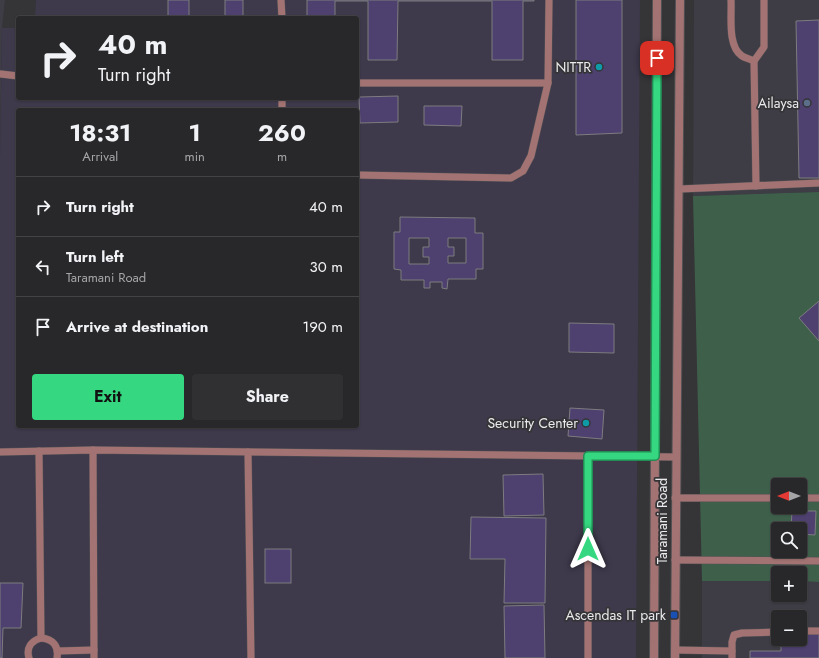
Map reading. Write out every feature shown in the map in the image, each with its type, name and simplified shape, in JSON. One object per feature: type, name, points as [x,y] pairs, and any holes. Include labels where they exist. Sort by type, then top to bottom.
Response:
[{"type":"street","name":"Taramani Road","points":[[654,658],[657,0]]},
{"type":"street","name":"Taramani Road","points":[[675,654],[675,457],[680,189],[680,0]]},
{"type":"lane","points":[[282,0],[282,16]]},
{"type":"lane","points":[[359,175],[511,178],[523,171],[531,156],[548,83],[549,0]]},
{"type":"lane","points":[[731,0],[732,38],[735,49],[741,55],[754,61]]},
{"type":"lane","points":[[756,186],[754,61],[764,47],[764,0]]},
{"type":"lane","points":[[2,74],[16,76]]},
{"type":"lane","points":[[359,83],[548,83]]},
{"type":"lane","points":[[680,189],[819,183]]},
{"type":"lane","points":[[0,452],[93,450],[675,457]]},
{"type":"lane","points":[[93,450],[94,658]]},
{"type":"lane","points":[[39,451],[41,638]]},
{"type":"lane","points":[[248,452],[251,658]]},
{"type":"lane","points":[[588,456],[588,658]]},
{"type":"lane","points":[[675,498],[771,498]]},
{"type":"lane","points":[[807,498],[819,498]]},
{"type":"lane","points":[[675,560],[819,561]]},
{"type":"lane","points":[[807,631],[819,631]]},
{"type":"lane","points":[[675,654],[732,654],[734,635],[742,632],[771,632]]},
{"type":"lane","points":[[29,658],[28,650],[31,644],[41,638],[52,641],[58,655],[94,650]]},
{"type":"shaded area","points":[[0,0],[5,0],[2,28],[0,156]]},
{"type":"shaded area","points":[[36,0],[640,0],[636,658],[0,658],[0,156],[2,28],[16,28],[16,100],[359,100],[359,16],[35,16]]},
{"type":"shaded area","points":[[694,0],[819,0],[819,192],[693,196]]},
{"type":"shaded area","name":"Ascendas IT park","points":[[702,581],[771,581],[771,602],[807,602],[807,581],[819,582],[819,658],[702,658]]},
{"type":"green space","points":[[819,192],[819,582],[807,581],[807,566],[771,566],[771,581],[702,581],[693,196]]},
{"type":"building","points":[[168,0],[189,0],[189,16],[168,16]]},
{"type":"building","points":[[225,0],[243,0],[243,16],[225,16]]},
{"type":"building","points":[[307,0],[534,0],[523,1],[523,60],[492,60],[492,1],[398,1],[397,60],[368,60],[368,1],[335,1],[335,16],[307,16]]},
{"type":"building","name":"NITTR","points":[[576,0],[622,0],[622,133],[576,135]]},
{"type":"building","points":[[819,20],[819,178],[799,178],[796,21]]},
{"type":"building","points":[[398,96],[398,122],[360,123],[359,97]]},
{"type":"building","points":[[424,106],[462,106],[461,126],[424,125]]},
{"type":"building","points":[[400,217],[475,218],[475,233],[483,233],[483,269],[476,269],[476,279],[448,279],[447,289],[442,288],[442,282],[430,282],[430,288],[424,288],[424,280],[401,280],[401,270],[394,269],[394,232],[400,232]],"holes":[[[409,238],[429,238],[429,247],[423,247],[423,257],[429,257],[429,264],[409,264]],[[448,238],[466,238],[466,263],[448,263],[448,256],[454,256],[454,247],[448,247]]]},
{"type":"building","points":[[819,301],[819,341],[799,318]]},
{"type":"building","points":[[569,323],[614,324],[614,353],[569,352]]},
{"type":"building","name":"Security Center","points":[[570,408],[604,410],[602,439],[568,436]]},
{"type":"building","points":[[543,474],[544,515],[504,516],[503,475]]},
{"type":"building","points":[[807,511],[816,511],[815,535],[807,534],[807,522],[791,522],[792,514],[807,514]]},
{"type":"building","points":[[471,517],[546,518],[545,603],[504,603],[505,559],[470,559]]},
{"type":"building","points":[[265,549],[291,549],[291,583],[265,583]]},
{"type":"building","points":[[0,583],[23,583],[21,628],[3,628],[2,658],[0,658]]},
{"type":"building","points":[[544,605],[545,658],[505,658],[504,606]]},
{"type":"building","points":[[807,634],[819,634],[819,658],[750,658],[750,651],[781,651],[781,646],[807,646]]},
{"type":"place","name":"NITTR","points":[[599,67]]},
{"type":"place","name":"Ailaysa","points":[[807,103]]},
{"type":"place","name":"Security Center","points":[[586,423]]},
{"type":"place","name":"Ascendas IT park","points":[[674,615]]},
{"type":"route","points":[[588,549],[588,456],[655,456],[657,58]]}]
